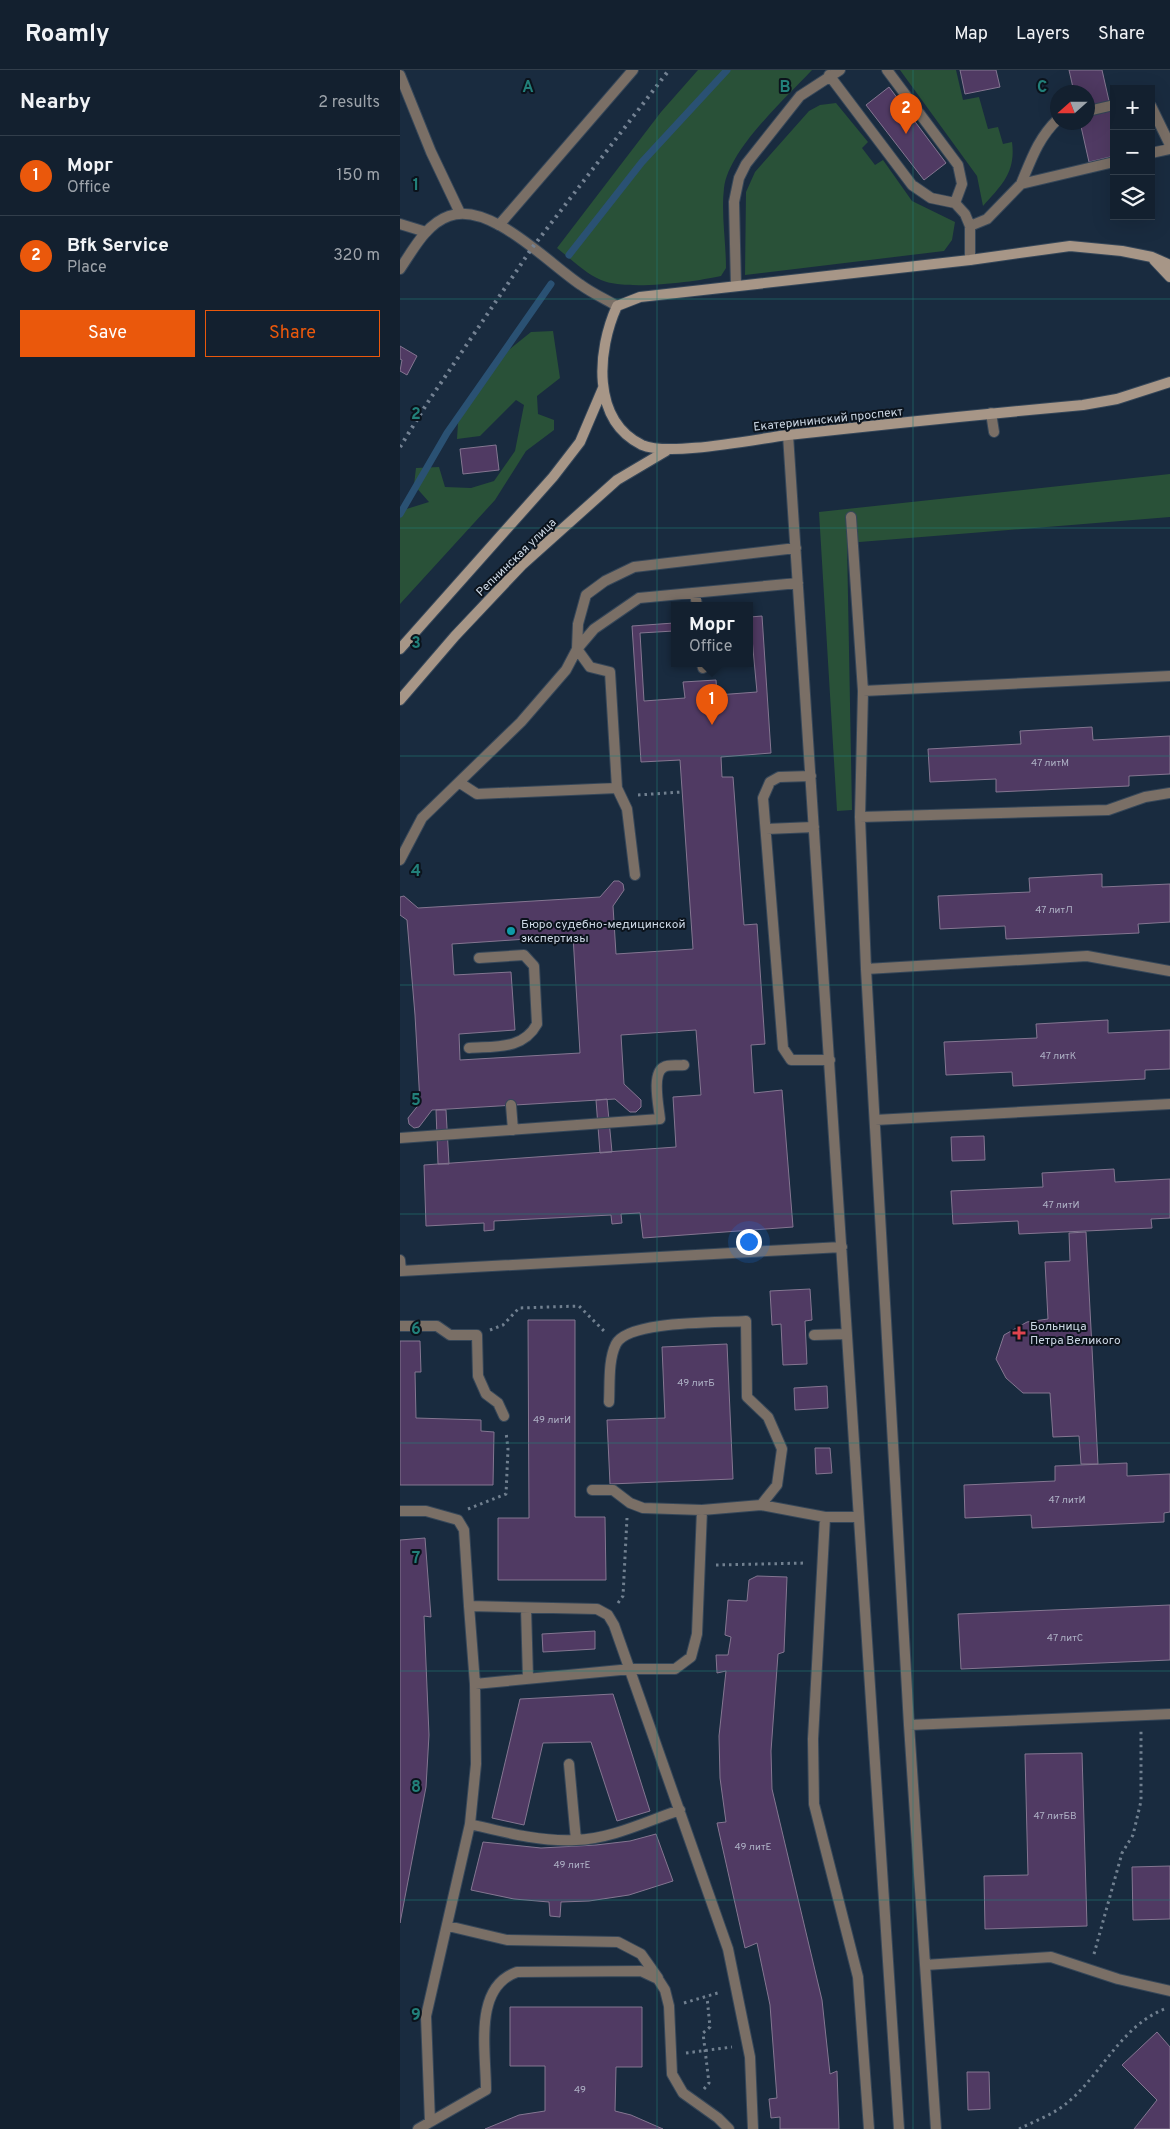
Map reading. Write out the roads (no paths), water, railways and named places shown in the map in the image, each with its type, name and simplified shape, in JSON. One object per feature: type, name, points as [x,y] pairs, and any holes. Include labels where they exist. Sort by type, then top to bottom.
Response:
[{"type":"street","points":[[499,225],[633,70]]},
{"type":"street","points":[[736,286],[734,202],[739,178],[746,164],[800,96],[829,75],[840,70]]},
{"type":"street","points":[[887,70],[958,166],[962,184],[955,203]]},
{"type":"street","points":[[400,75],[431,152],[460,213]]},
{"type":"street","points":[[829,75],[912,185],[932,198],[955,203],[965,214],[970,226],[970,260]]},
{"type":"street","points":[[1095,109],[1110,106]]},
{"type":"street","points":[[1155,114],[1170,145]]},
{"type":"street","points":[[970,226],[987,218],[1021,184],[1036,147],[1050,127]]},
{"type":"street","points":[[1155,153],[1170,149]]},
{"type":"street","points":[[1021,184],[1110,163]]},
{"type":"street","points":[[400,268],[426,232],[435,223],[460,213],[480,215],[499,225],[580,285],[617,306],[640,297],[970,260],[1070,246],[1097,247],[1152,258],[1170,266]]},
{"type":"street","points":[[400,224],[426,232]]},
{"type":"street","points":[[1152,258],[1170,278]]},
{"type":"street","name":"Екатерининский проспект","points":[[617,306],[604,342],[604,388],[610,411],[623,431],[642,445],[666,451],[788,435],[1083,405],[1118,399],[1166,384]]},
{"type":"street","points":[[1166,384],[1170,374]]},
{"type":"street","name":"Репнинская улица","points":[[400,649],[553,477],[580,442],[604,388]]},
{"type":"street","points":[[992,413],[994,432]]},
{"type":"street","points":[[788,435],[899,2129]]},
{"type":"street","name":"Репнинская улица","points":[[400,700],[454,636],[522,565],[617,480],[666,451]]},
{"type":"street","points":[[852,517],[863,691],[860,817],[866,969],[909,1725],[936,2129]]},
{"type":"street","points":[[635,875],[627,809],[620,792],[610,672],[590,667],[577,649],[578,624],[586,595],[605,581],[634,567],[796,548]]},
{"type":"street","points":[[400,860],[422,818],[521,722],[566,670],[577,649],[594,629],[639,598],[798,584]]},
{"type":"street","points":[[696,593],[697,602]]},
{"type":"street","points":[[863,691],[1170,676]]},
{"type":"street","points":[[811,776],[779,777],[770,782],[763,798],[784,1048],[791,1060],[830,1060]]},
{"type":"street","points":[[460,783],[477,794],[620,792]]},
{"type":"street","points":[[860,817],[1108,810],[1145,797],[1170,793]]},
{"type":"street","points":[[766,829],[814,827]]},
{"type":"street","points":[[469,1048],[514,1045],[525,1039],[536,1024],[534,966],[524,955],[479,958]]},
{"type":"street","points":[[866,969],[1087,956],[1170,972]]},
{"type":"street","points":[[508,1045],[508,1057]]},
{"type":"street","points":[[400,1138],[660,1120],[656,1080],[659,1072],[664,1067],[684,1065]]},
{"type":"street","points":[[875,1120],[1170,1104]]},
{"type":"street","points":[[511,1105],[513,1130]]},
{"type":"street","points":[[400,1260],[401,1271],[842,1247]]},
{"type":"street","points":[[609,1402],[612,1355],[616,1343],[628,1334],[656,1325],[746,1321],[747,1397],[768,1417],[782,1449],[777,1486],[761,1505]]},
{"type":"street","points":[[400,1326],[437,1326],[450,1336],[477,1335],[478,1376],[486,1394],[498,1403],[504,1416]]},
{"type":"street","points":[[814,1335],[846,1334]]},
{"type":"street","points":[[592,1490],[613,1490],[630,1503],[643,1508],[702,1510],[761,1505],[825,1517],[859,1517]]},
{"type":"street","points":[[476,1684],[631,1668],[675,1669],[691,1657],[698,1634],[702,1510]]},
{"type":"street","points":[[400,1511],[426,1511],[458,1520],[464,1530],[476,1684],[476,1764],[470,1824],[426,2016],[430,2122]]},
{"type":"street","points":[[825,1517],[812,1739],[814,1804],[858,1977],[869,2129]]},
{"type":"street","points":[[469,1606],[597,1609],[608,1615],[614,1625],[631,1668],[728,1950],[748,2044],[753,2129]]},
{"type":"street","points":[[526,1608],[528,1678]]},
{"type":"street","points":[[909,1725],[1170,1714]]},
{"type":"street","points":[[569,1764],[576,1840]]},
{"type":"street","points":[[470,1824],[525,1836],[576,1840],[611,1833],[680,1810]]},
{"type":"street","points":[[448,1926],[507,1940],[618,1942],[641,1954],[658,1979],[669,2006],[672,2074],[683,2093],[718,2118],[729,2129]]},
{"type":"street","points":[[925,1965],[1051,1956],[1118,1979],[1170,1991]]},
{"type":"street","points":[[418,2129],[486,2090],[486,2006],[496,1985],[506,1976],[517,1972],[640,1971],[658,1979]]},
{"type":"waterway","points":[[569,255],[642,162],[727,70]]},
{"type":"waterway","points":[[400,514],[447,433],[551,284]]},
{"type":"railway","points":[[400,447],[428,402],[532,248],[669,70]]},
{"type":"place","name":"Bfk Service","points":[[906,134]]},
{"type":"place","name":"Морг","points":[[712,725]]},
{"type":"place","name":"Бюро судебно-медицинской экспертизы","points":[[511,931]]},
{"type":"place","name":"Больница Петра Великого","points":[[1019,1333]]}]
